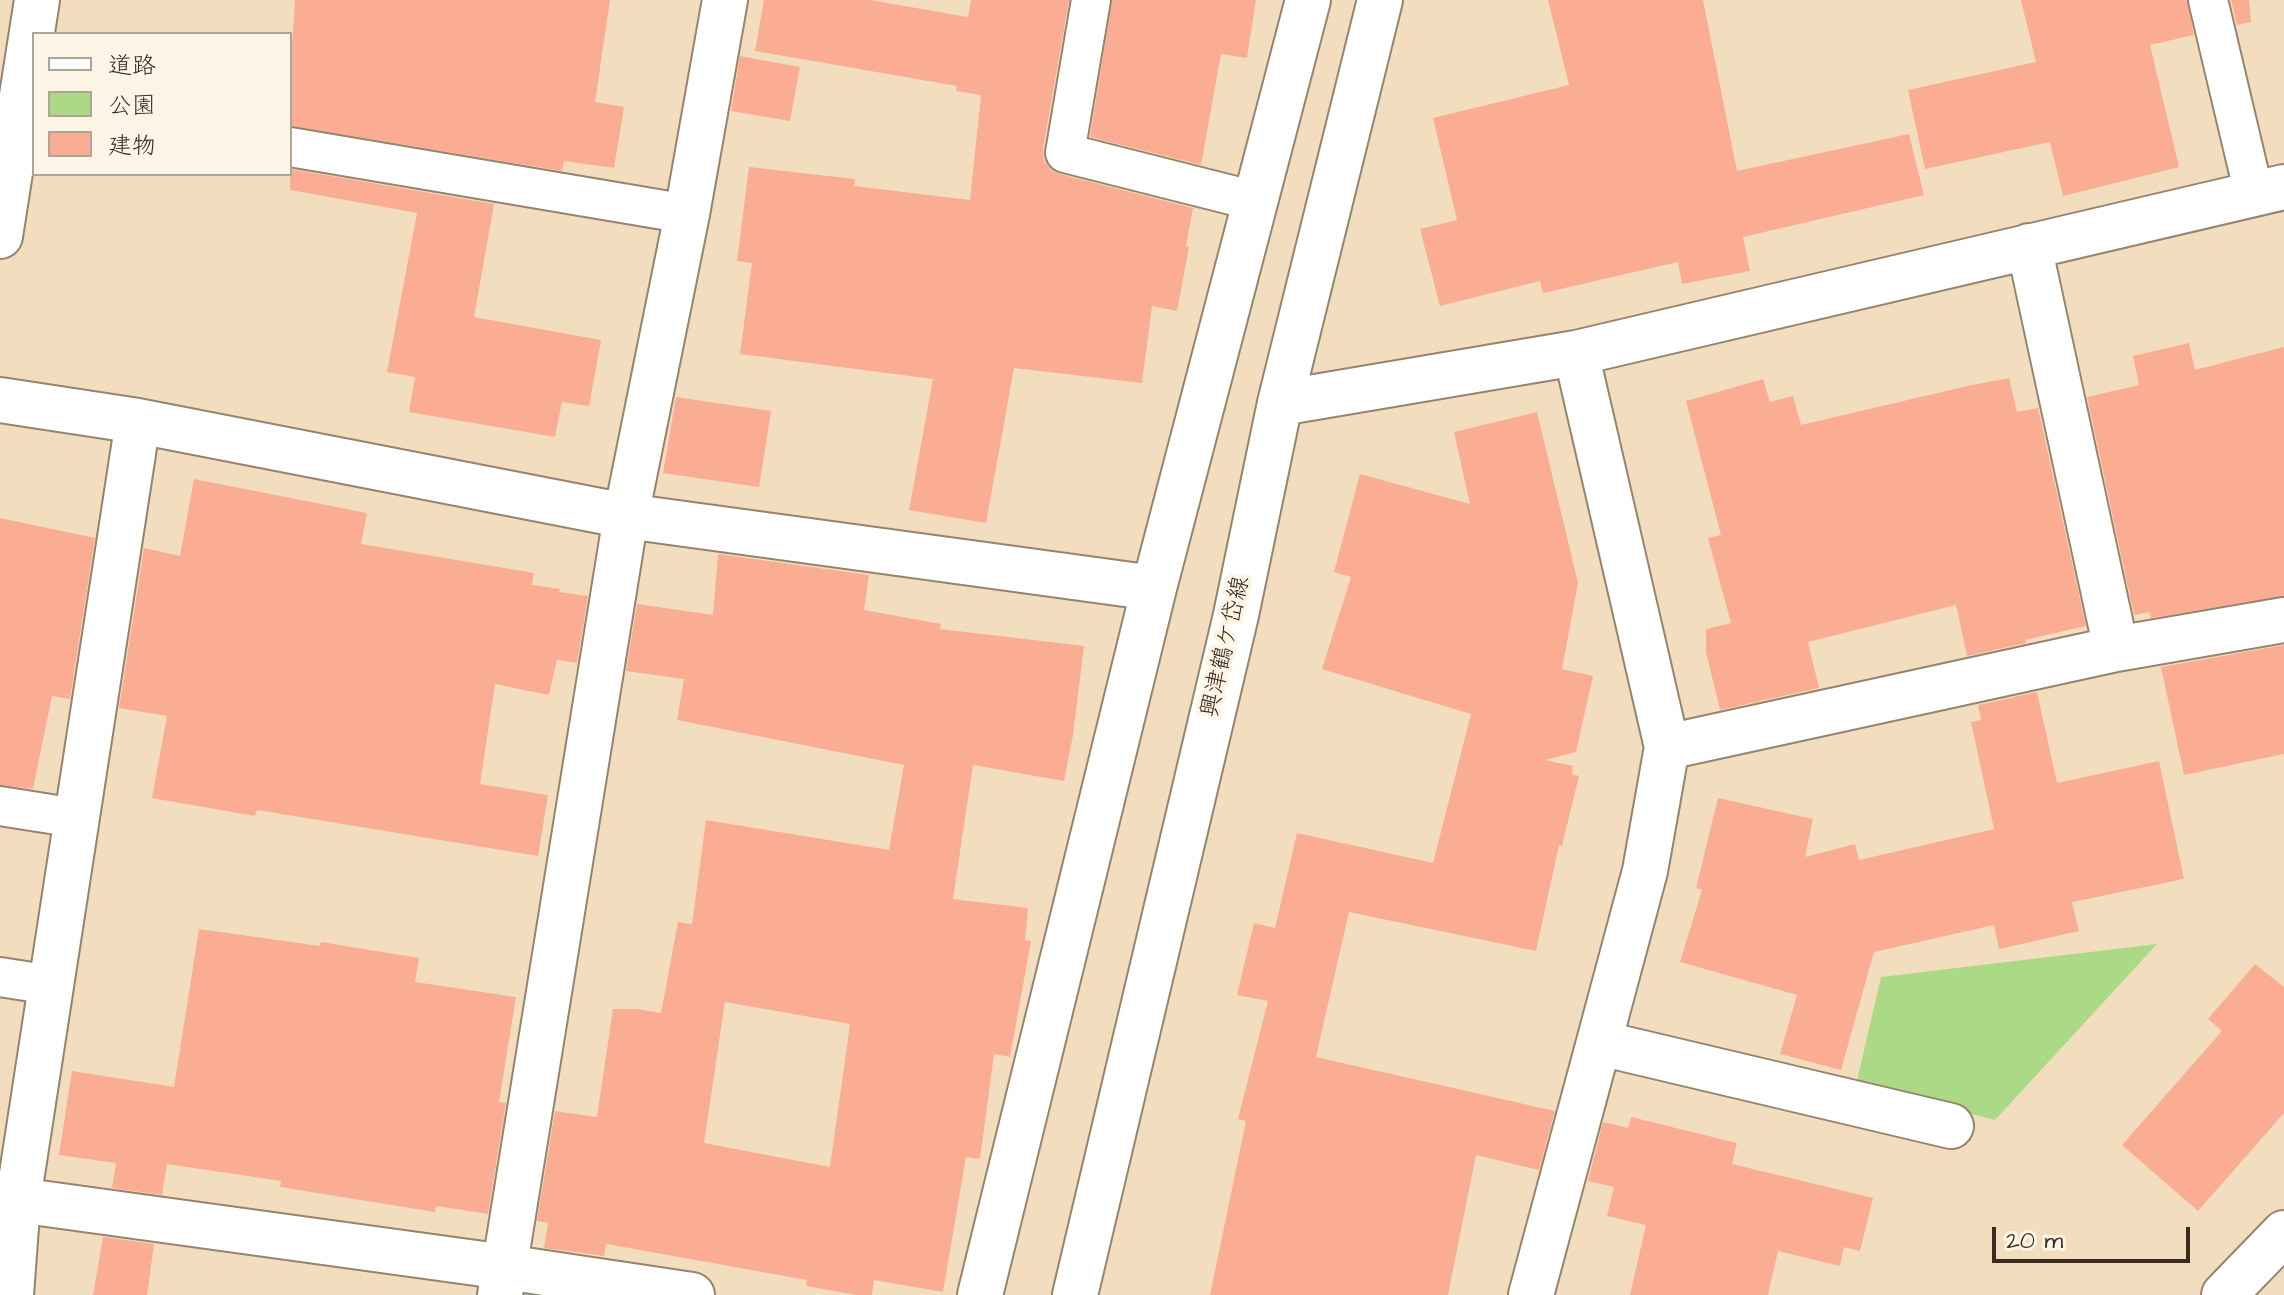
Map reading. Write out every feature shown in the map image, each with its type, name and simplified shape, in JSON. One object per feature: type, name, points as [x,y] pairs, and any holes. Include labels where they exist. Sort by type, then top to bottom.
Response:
[{"type":"street","points":[[34,32],[37,0]]},
{"type":"street","points":[[502,1281],[626,516],[687,214],[725,0]]},
{"type":"street","points":[[980,1295],[1154,588],[1308,0]]},
{"type":"street","name":"興津鶴ケ岱線","points":[[1075,1295],[1236,615],[1280,403],[1380,0]]},
{"type":"street","points":[[0,236],[28,104],[32,58]]},
{"type":"street","points":[[1280,403],[1576,353],[2269,190]]},
{"type":"street","points":[[2029,246],[2116,649]]},
{"type":"street","points":[[1531,1295],[1645,871],[1667,747],[1576,353]]},
{"type":"street","points":[[0,400],[138,421],[626,516],[1154,588]]},
{"type":"street","points":[[11,1295],[11,1227],[138,421]]},
{"type":"street","points":[[1667,747],[2116,649],[2284,620]]},
{"type":"street","points":[[1600,1043],[1951,1126]]},
{"type":"street","points":[[11,1227],[502,1281],[692,1295]]},
{"type":"street","points":[[2224,1295],[2284,1233]]},
{"type":"lane","points":[[1091,0],[1065,153],[1255,201]]},
{"type":"lane","points":[[2208,0],[2269,190]]},
{"type":"lane","points":[[292,147],[687,214]]},
{"type":"lane","points":[[0,806],[76,818]]},
{"type":"lane","points":[[0,977],[51,985]]},
{"type":"green space","points":[[2157,944],[1995,1120],[1856,1085],[1881,977]]},
{"type":"building","points":[[295,0],[610,0],[595,102],[624,107],[614,168],[564,161],[562,171],[292,126]]},
{"type":"building","points":[[764,0],[870,0],[968,17],[971,0],[1069,0],[1043,149],[1044,161],[1051,170],[1060,174],[1193,208],[1177,311],[1152,306],[1142,383],[1014,368],[986,523],[909,510],[933,379],[740,354],[752,263],[737,261],[749,167],[855,179],[854,186],[970,200],[981,95],[956,91],[957,86],[755,51]]},
{"type":"building","points":[[1112,0],[1256,0],[1247,58],[1221,54],[1201,165],[1090,137]]},
{"type":"building","points":[[1548,0],[1703,0],[1737,171],[1909,134],[1924,195],[1743,237],[1750,271],[1682,284],[1678,262],[1543,293],[1540,281],[1440,306],[1420,229],[1457,220],[1433,118],[1569,85]]},
{"type":"building","points":[[2021,0],[2187,0],[2194,35],[2150,45],[2179,167],[2063,196],[2050,142],[1925,169],[1908,90],[2036,62]]},
{"type":"building","points":[[2231,0],[2249,0],[2251,22],[2237,25]]},
{"type":"building","points":[[740,56],[800,67],[790,121],[731,111]]},
{"type":"building","points":[[292,169],[494,204],[474,317],[601,340],[589,406],[562,402],[555,437],[409,412],[415,377],[387,372],[417,213],[290,190]]},
{"type":"building","points":[[2189,343],[2195,370],[2284,347],[2284,596],[2151,618],[2149,612],[2134,615],[2087,397],[2139,385],[2133,356]]},
{"type":"building","points":[[2009,378],[2017,412],[2038,408],[2086,626],[1967,656],[1956,605],[1808,642],[1819,688],[1720,710],[1706,652],[1706,629],[1731,623],[1708,538],[1721,535],[1686,401],[1763,379],[1770,402],[1793,396],[1801,425]]},
{"type":"building","points":[[676,397],[771,411],[759,487],[663,473]]},
{"type":"building","points":[[1537,412],[1578,583],[1562,669],[1593,676],[1576,752],[1545,760],[1573,766],[1572,774],[1579,776],[1562,846],[1559,845],[1536,951],[1349,912],[1316,1057],[1555,1111],[1539,1170],[1476,1155],[1448,1295],[1210,1295],[1246,1121],[1238,1119],[1268,1001],[1237,995],[1254,923],[1275,928],[1297,833],[1433,863],[1471,714],[1322,669],[1351,577],[1334,572],[1360,474],[1470,504],[1454,432]]},
{"type":"building","points":[[194,479],[367,513],[361,544],[534,573],[532,585],[588,596],[577,663],[557,660],[549,695],[495,684],[480,784],[548,795],[538,856],[257,810],[255,816],[152,798],[167,716],[119,708],[144,548],[180,556]]},
{"type":"building","points":[[0,518],[95,538],[70,699],[52,696],[33,789],[0,785]]},
{"type":"building","points":[[718,554],[869,575],[864,610],[941,624],[940,629],[1084,646],[1064,781],[973,765],[953,899],[1028,908],[1025,940],[1031,941],[1010,1057],[994,1054],[980,1159],[966,1157],[943,1292],[874,1280],[872,1295],[857,1295],[806,1286],[807,1280],[606,1244],[604,1256],[544,1248],[548,1223],[537,1221],[555,1111],[597,1117],[613,1009],[661,1013],[678,922],[692,924],[706,820],[889,850],[904,765],[677,720],[684,679],[626,671],[637,604],[713,615]],"holes":[[[725,1002],[850,1024],[830,1167],[704,1143]]]},
{"type":"building","points":[[2284,645],[2284,754],[2184,775],[2161,667]]},
{"type":"building","points":[[2037,692],[2057,783],[2159,761],[2184,879],[2072,902],[2079,931],[1999,949],[1994,925],[1874,952],[1841,1070],[1780,1054],[1797,995],[1680,962],[1702,890],[1696,888],[1718,798],[1813,819],[1805,857],[1855,844],[1859,860],[1994,829],[1971,722],[1981,720],[1978,705]]},
{"type":"building","points":[[199,929],[320,946],[321,942],[419,958],[415,982],[516,997],[499,1102],[506,1103],[488,1214],[436,1206],[435,1212],[280,1187],[281,1181],[167,1164],[162,1195],[112,1188],[116,1163],[59,1155],[72,1071],[174,1087]]},
{"type":"building","points":[[2255,964],[2284,987],[2284,1113],[2198,1211],[2122,1145],[2222,1031],[2208,1019]]},
{"type":"building","points":[[1631,1117],[1737,1143],[1732,1164],[1873,1198],[1860,1251],[1844,1247],[1840,1266],[1778,1251],[1768,1295],[1630,1295],[1646,1225],[1607,1216],[1614,1187],[1588,1181],[1603,1122],[1628,1128]]},
{"type":"building","points":[[103,1237],[154,1244],[147,1295],[93,1295]]}]
